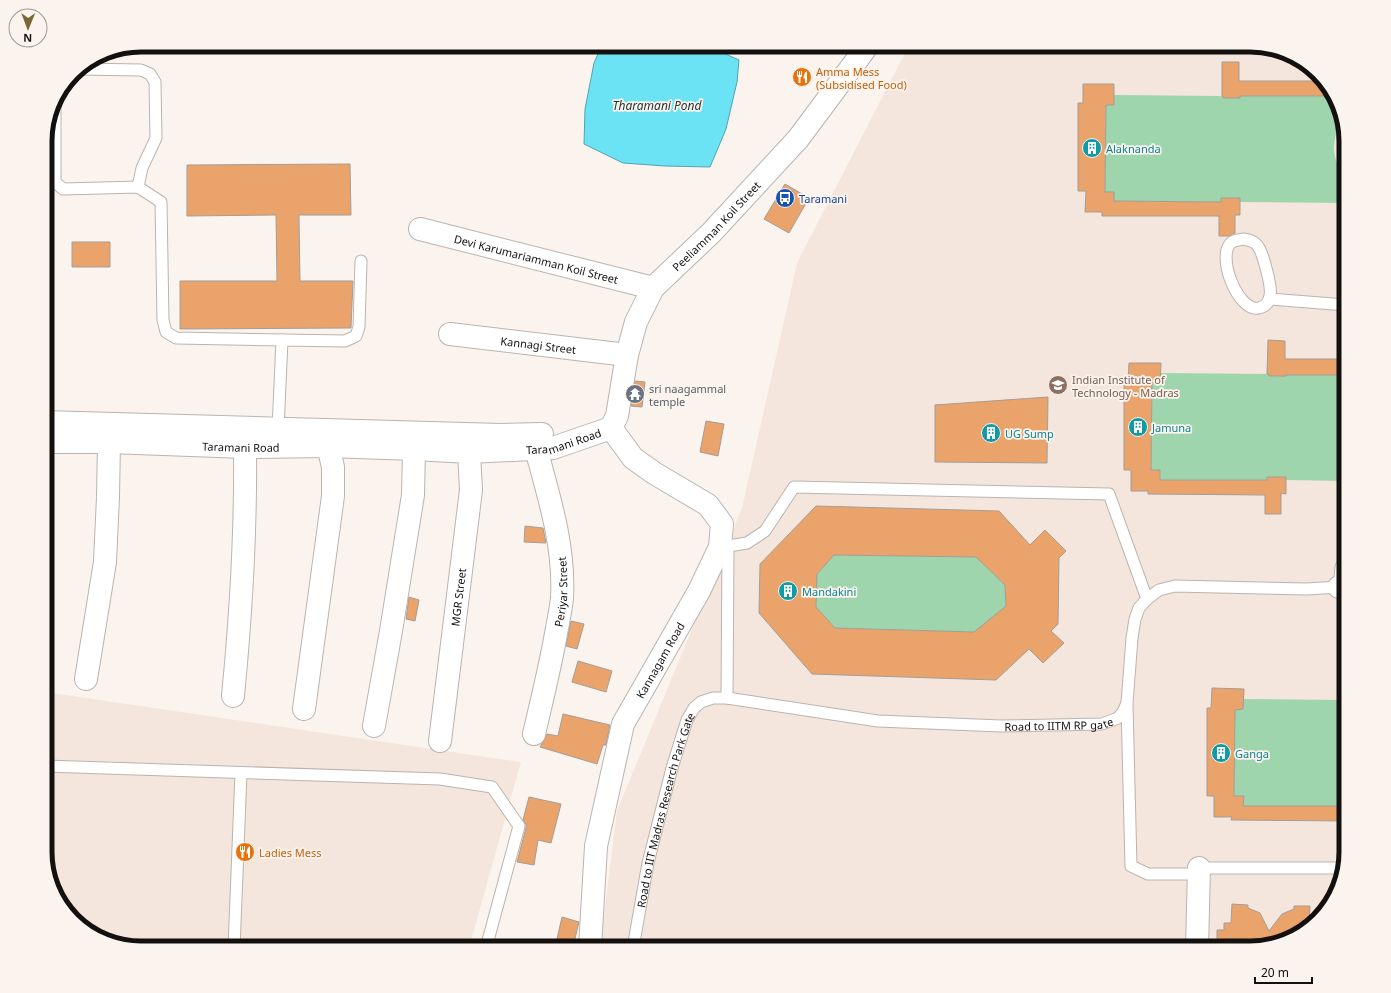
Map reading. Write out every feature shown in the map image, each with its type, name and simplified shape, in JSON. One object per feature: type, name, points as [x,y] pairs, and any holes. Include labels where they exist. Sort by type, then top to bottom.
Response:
[{"type":"street","name":"Peeliamman Koil Street","points":[[611,428],[617,416],[627,355],[636,322],[653,288],[710,233],[798,139],[863,52]]},
{"type":"street","name":"Devi Karumariamman Koil Street","points":[[420,229],[653,288]]},
{"type":"street","name":"Kannagi Street","points":[[450,334],[627,355]]},
{"type":"street","name":"Taramani Road","points":[[52,422],[501,435],[611,428]]},
{"type":"street","name":"Taramani Road","points":[[52,442],[109,442],[245,447],[328,446],[469,452],[553,448],[611,428]]},
{"type":"street","name":"Kannagam Road","points":[[590,941],[596,846],[623,724],[724,546],[722,524],[708,505],[654,474],[633,458],[611,428]]},
{"type":"street","points":[[86,679],[105,562],[109,442]]},
{"type":"street","points":[[304,709],[332,496],[333,467],[328,446]]},
{"type":"street","points":[[233,696],[238,649],[246,508],[245,447]]},
{"type":"street","points":[[374,726],[390,639],[413,495],[414,449]]},
{"type":"street","name":"Periyar Street","points":[[534,734],[553,653],[562,598],[562,566],[558,539],[552,509],[536,449]]},
{"type":"street","name":"MGR Street","points":[[440,741],[471,490],[469,452]]},
{"type":"street","points":[[1197,941],[1199,871]]},
{"type":"lane","points":[[88,69],[141,70],[150,74],[155,82],[156,138],[142,168],[138,187]]},
{"type":"lane","points":[[55,118],[55,182],[63,189],[138,187],[161,202],[163,320],[166,332],[176,338],[345,341],[356,336],[359,327],[361,261]]},
{"type":"lane","points":[[1235,240],[1250,240],[1258,246],[1269,277],[1271,288],[1269,299],[1266,304],[1259,308],[1253,308],[1243,301],[1236,292],[1228,274],[1226,263],[1226,254],[1230,243],[1235,240]]},
{"type":"lane","points":[[1269,299],[1339,304]]},
{"type":"lane","points":[[278,429],[282,340]]},
{"type":"lane","points":[[727,698],[724,546],[747,543],[766,530],[794,487],[1109,494],[1147,598]]},
{"type":"lane","name":"Road to IITM RP gate","points":[[727,698],[878,720],[1001,726],[1102,724],[1118,718],[1123,712],[1127,703],[1135,619],[1139,608],[1147,598],[1159,590],[1175,586],[1307,589],[1339,588]]},
{"type":"lane","name":"Road to IIT Madras Research Park Gate","points":[[634,941],[648,863],[672,768],[687,720],[694,708],[702,702],[713,698],[727,698]]},
{"type":"lane","points":[[1127,703],[1131,866],[1148,874],[1199,871],[1337,868]]},
{"type":"lane","points":[[52,766],[440,779],[492,787],[519,826],[488,941]]},
{"type":"lane","points":[[234,941],[240,773]]},
{"type":"shaded area","name":"Indian Institute of Technology - Madras","points":[[905,52],[1250,52],[1267,54],[1289,61],[1304,70],[1317,82],[1332,107],[1336,118],[1339,141],[1339,852],[1334,881],[1327,897],[1321,906],[1304,923],[1289,932],[1273,938],[1250,941],[601,941],[617,811],[742,508],[797,263]]},
{"type":"shaded area","points":[[52,693],[521,762],[471,941],[129,940],[118,938],[102,932],[82,919],[64,897],[55,875],[52,858]]},
{"type":"green space","points":[[1114,95],[1223,96],[1223,98],[1240,98],[1240,96],[1326,96],[1336,118],[1338,128],[1335,138],[1334,153],[1339,167],[1339,203],[1240,202],[1240,198],[1227,198],[1221,202],[1114,201],[1114,192],[1105,192],[1106,105],[1114,105]]},
{"type":"green space","points":[[1160,373],[1269,374],[1269,376],[1339,375],[1339,481],[1286,480],[1286,477],[1267,477],[1267,480],[1160,480],[1160,470],[1151,470],[1152,383],[1160,383]]},
{"type":"green space","points":[[834,555],[976,557],[1005,585],[1006,606],[974,632],[835,628],[807,597],[807,585]]},
{"type":"green space","points":[[1243,699],[1339,700],[1339,806],[1243,806],[1243,796],[1234,796],[1235,710],[1243,709]]},
{"type":"water","name":"Tharamani Pond","points":[[599,52],[721,52],[739,60],[737,82],[726,129],[710,167],[623,163],[584,144],[585,109],[594,63]]},
{"type":"building","points":[[1222,62],[1239,62],[1239,81],[1316,81],[1326,96],[1240,96],[1240,98],[1223,98]]},
{"type":"building","points":[[1083,84],[1114,84],[1114,105],[1106,105],[1105,192],[1114,192],[1114,201],[1221,202],[1221,198],[1240,198],[1240,215],[1235,215],[1235,233],[1229,236],[1219,236],[1219,216],[1102,216],[1102,212],[1085,212],[1086,191],[1078,191],[1078,103],[1083,103]]},
{"type":"building","points":[[350,164],[351,215],[299,215],[300,281],[353,281],[351,328],[180,329],[180,281],[277,281],[276,215],[187,216],[187,165]]},
{"type":"building","points":[[785,184],[809,198],[789,233],[764,219]]},
{"type":"building","points":[[72,242],[110,242],[110,267],[72,267]]},
{"type":"building","points":[[1268,340],[1285,341],[1285,359],[1339,359],[1339,375],[1269,376],[1269,374],[1267,374]]},
{"type":"building","name":"Jamuna","points":[[1129,363],[1161,363],[1160,383],[1152,383],[1151,470],[1160,470],[1160,480],[1267,480],[1267,477],[1286,477],[1286,494],[1281,493],[1281,514],[1265,514],[1265,495],[1148,494],[1148,491],[1131,491],[1131,470],[1124,470],[1124,382],[1128,382]]},
{"type":"building","name":"sri naagammal temple","points":[[635,381],[645,382],[642,407],[631,406]]},
{"type":"building","name":"UG Sump","points":[[1048,397],[1047,463],[935,462],[935,405]]},
{"type":"building","points":[[706,421],[724,424],[718,456],[700,452]]},
{"type":"building","name":"Mandakini","points":[[816,506],[999,511],[1030,545],[1045,530],[1066,551],[1059,558],[1058,624],[1051,631],[1064,643],[1043,663],[1029,649],[996,680],[812,674],[759,613],[760,564]],"holes":[[[834,555],[976,557],[1005,585],[1006,606],[974,632],[835,628],[816,607],[817,574]]]},
{"type":"building","points":[[525,526],[543,528],[546,543],[524,542]]},
{"type":"building","points":[[409,597],[419,600],[415,621],[406,619]]},
{"type":"building","points":[[571,621],[584,624],[577,649],[566,646]]},
{"type":"building","points":[[578,661],[612,671],[606,692],[572,682]]},
{"type":"building","name":"Ganga","points":[[1212,688],[1244,689],[1243,709],[1235,710],[1234,796],[1244,796],[1243,806],[1339,806],[1339,821],[1231,820],[1232,817],[1214,817],[1214,796],[1207,796],[1207,708],[1211,708]]},
{"type":"building","points":[[563,714],[610,725],[606,745],[603,745],[597,764],[540,747],[547,734],[558,736]]},
{"type":"building","points":[[529,797],[561,804],[551,843],[538,840],[534,865],[517,862],[526,828],[526,824],[523,820]]},
{"type":"building","points":[[1232,904],[1248,905],[1248,908],[1260,913],[1269,931],[1282,914],[1294,909],[1294,906],[1310,906],[1309,918],[1304,923],[1289,932],[1273,938],[1250,941],[1217,941],[1217,930],[1224,930],[1224,923],[1231,923]]},
{"type":"building","points":[[562,917],[579,922],[574,941],[556,941]]},
{"type":"place","name":"Amma Mess (Subsidised Food)","points":[[802,77]]},
{"type":"place","name":"Alaknanda","points":[[1092,148]]},
{"type":"place","name":"Taramani","points":[[785,198]]},
{"type":"place","name":"Indian Institute of Technology - Madras","points":[[1058,385]]},
{"type":"place","name":"sri naagammal temple","points":[[635,394]]},
{"type":"place","name":"Jamuna","points":[[1138,427]]},
{"type":"place","name":"UG Sump","points":[[991,433]]},
{"type":"place","name":"Mandakini","points":[[788,591]]},
{"type":"place","name":"Ganga","points":[[1221,753]]},
{"type":"place","name":"Ladies Mess","points":[[245,852]]}]
